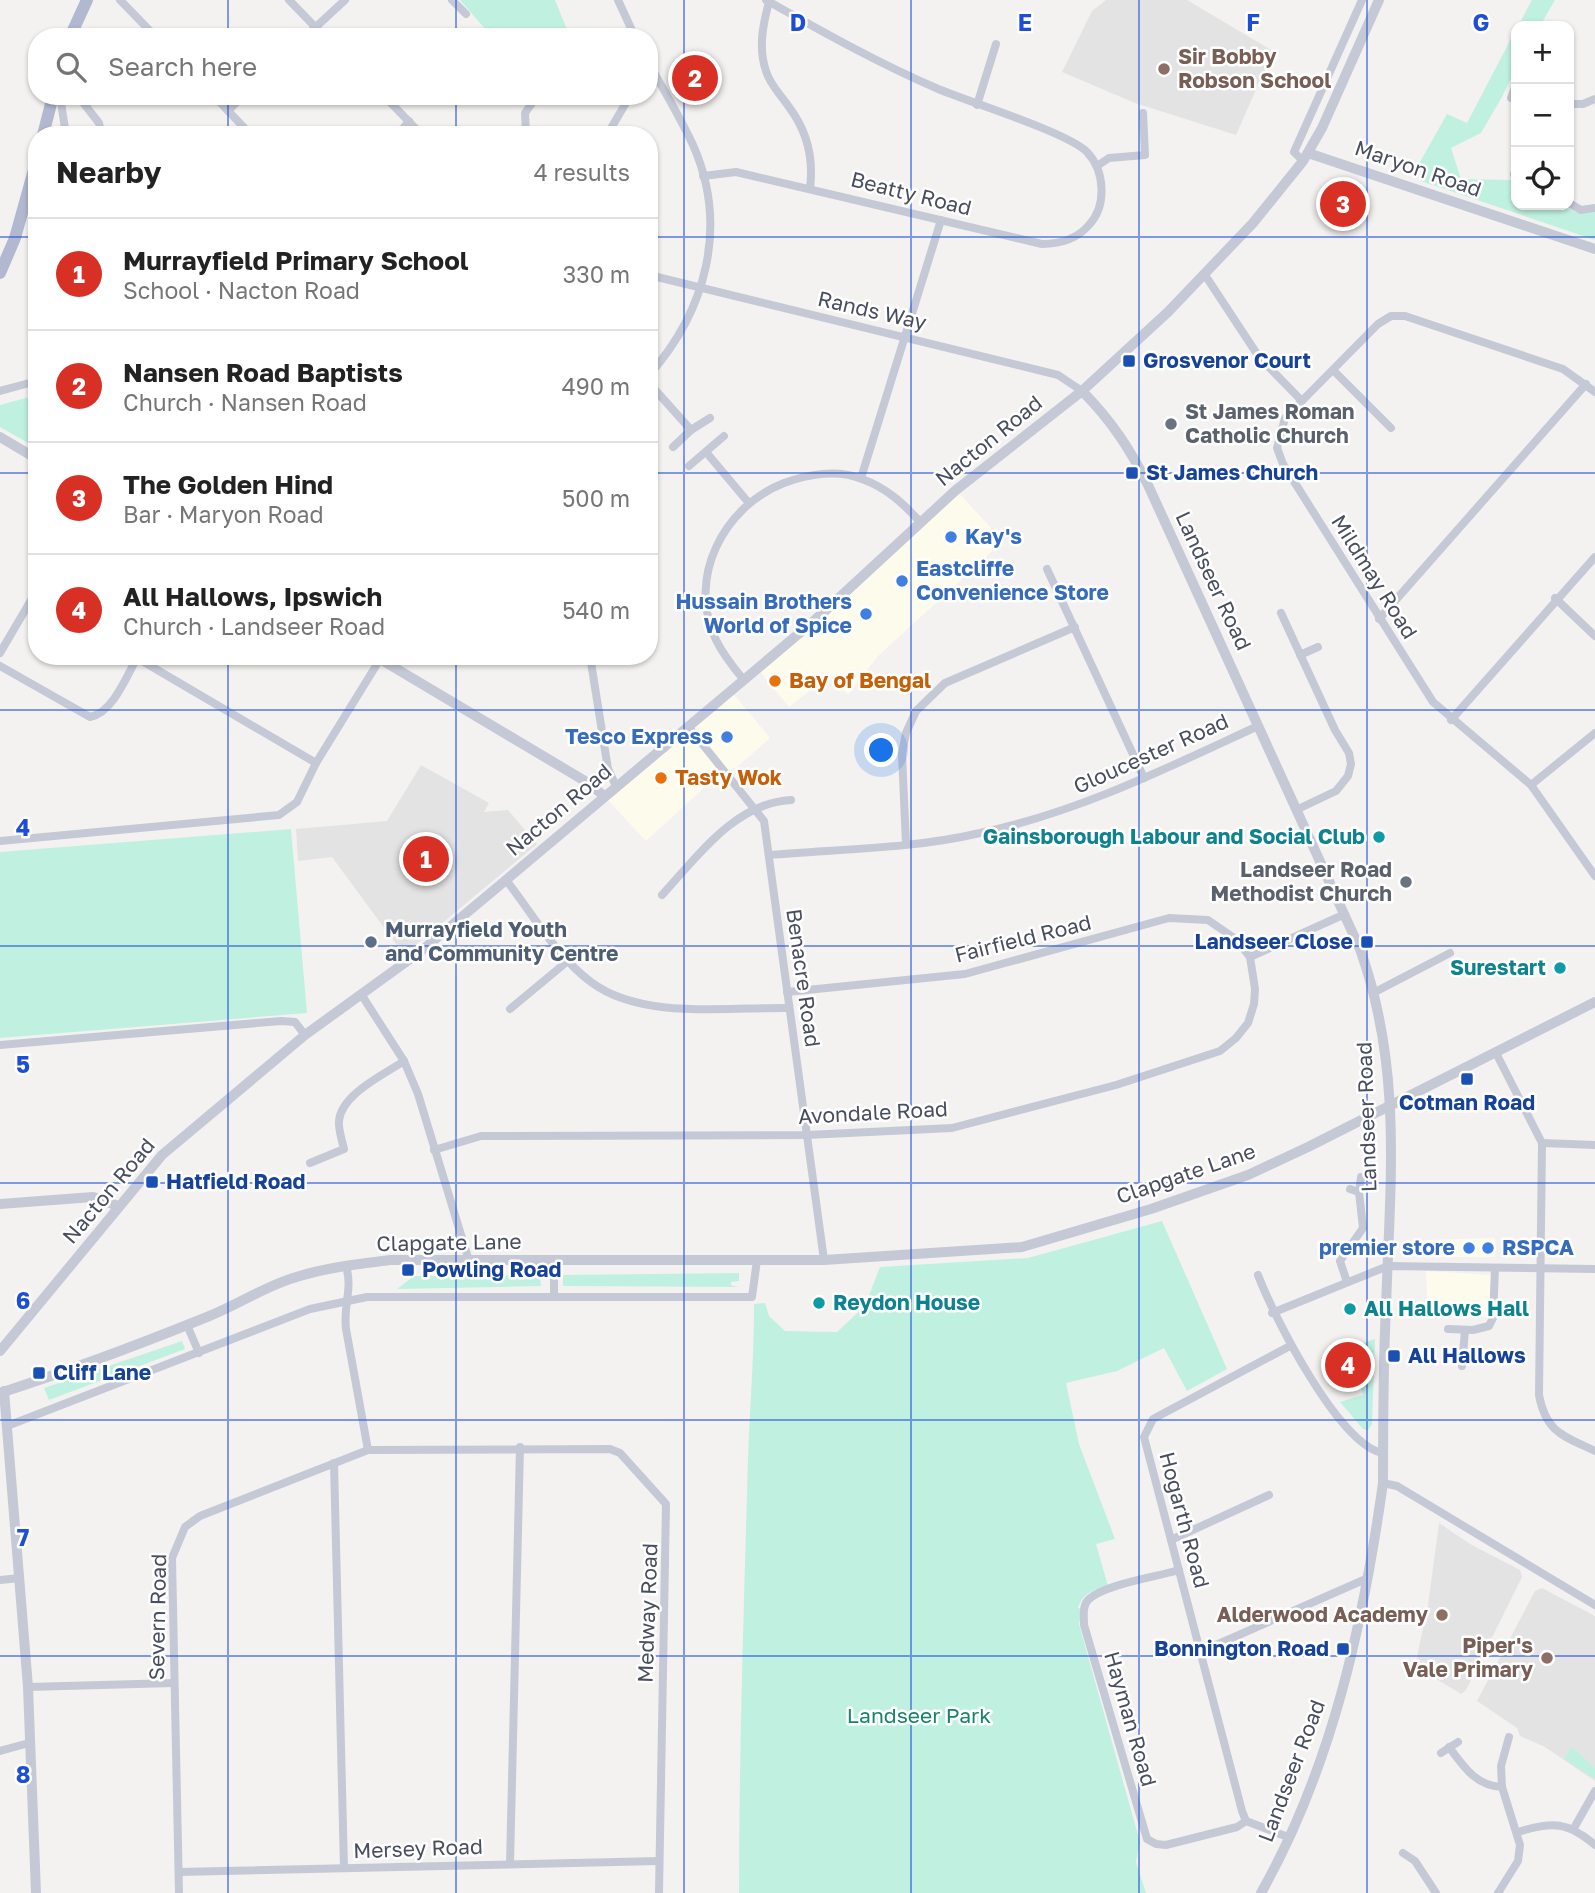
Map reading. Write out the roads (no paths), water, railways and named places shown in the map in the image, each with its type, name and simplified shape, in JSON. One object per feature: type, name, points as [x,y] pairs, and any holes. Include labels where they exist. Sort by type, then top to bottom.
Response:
[{"type":"main road","points":[[74,28],[87,0]]},
{"type":"main road","points":[[45,126],[51,105]]},
{"type":"main road","points":[[0,273],[15,238],[28,191]]},
{"type":"street","points":[[120,0],[147,28]]},
{"type":"street","points":[[289,0],[315,27],[345,0]]},
{"type":"street","points":[[452,0],[466,14]]},
{"type":"street","points":[[618,0],[631,28]]},
{"type":"street","points":[[1306,157],[1294,152],[1362,0]]},
{"type":"street","name":"Nacton Road","points":[[0,1351],[162,1155],[305,1035],[421,951],[815,621],[1006,448],[1082,391],[1205,275],[1253,223],[1306,157],[1379,0]]},
{"type":"street","points":[[810,188],[813,170],[806,138],[766,73],[761,54],[767,1],[909,75],[1075,143],[1097,166],[1109,158],[1145,155],[1143,113]]},
{"type":"street","points":[[977,105],[996,44]]},
{"type":"street","points":[[658,81],[693,146],[702,176],[709,232],[702,286],[679,339],[658,364]]},
{"type":"street","points":[[1574,103],[1583,104],[1595,99]]},
{"type":"street","points":[[61,105],[65,126]]},
{"type":"street","points":[[85,105],[100,126]]},
{"type":"street","points":[[222,105],[242,126]]},
{"type":"street","points":[[228,111],[234,105]]},
{"type":"street","points":[[393,105],[414,126]]},
{"type":"street","points":[[526,126],[525,113],[531,105]]},
{"type":"street","points":[[612,126],[625,105]]},
{"type":"street","points":[[406,126],[410,121]]},
{"type":"street","name":"Maryon Road","points":[[1306,157],[1595,249]]},
{"type":"street","name":"Beatty Road","points":[[702,176],[736,172],[1054,244],[1076,236],[1099,211],[1101,185],[1097,166]]},
{"type":"street","points":[[1574,206],[1581,210],[1595,208]]},
{"type":"street","points":[[860,478],[941,220]]},
{"type":"street","points":[[1205,275],[1259,357],[1301,401]]},
{"type":"street","name":"Rands Way","points":[[658,277],[1058,375],[1082,391]]},
{"type":"street","name":"Mildmay Road","points":[[1595,392],[1563,369],[1405,316],[1391,316],[1378,324],[1285,418],[1277,448],[1283,464],[1433,702],[1451,720],[1531,785],[1595,876]]},
{"type":"street","points":[[1333,369],[1391,428]]},
{"type":"street","points":[[0,391],[28,383]]},
{"type":"street","points":[[1379,619],[1586,384]]},
{"type":"street","name":"Landseer Road","points":[[1082,391],[1111,421],[1128,445],[1345,914],[1375,992],[1385,1041],[1390,1105],[1383,1483],[1368,1578],[1344,1689],[1319,1768],[1261,1893]]},
{"type":"street","points":[[658,393],[691,430]]},
{"type":"street","points":[[673,447],[691,430],[710,418]]},
{"type":"street","points":[[689,466],[724,436]]},
{"type":"street","points":[[0,437],[28,454]]},
{"type":"street","points":[[706,452],[748,502]]},
{"type":"street","points":[[743,679],[715,638],[709,621],[706,591],[714,552],[728,524],[748,502],[762,491],[805,476],[834,474],[860,478],[891,494],[921,523]]},
{"type":"street","points":[[1451,720],[1555,598],[1595,558]]},
{"type":"street","points":[[1047,569],[1144,778]]},
{"type":"street","points":[[1555,598],[1595,636]]},
{"type":"street","points":[[0,653],[28,605]]},
{"type":"street","points":[[1281,613],[1349,753],[1351,764],[1348,776],[1336,791],[1296,810]]},
{"type":"street","points":[[906,844],[902,754],[906,733],[916,711],[945,683],[1075,627]]},
{"type":"street","points":[[1300,655],[1318,647]]},
{"type":"street","points":[[0,666],[90,717],[98,715],[108,706],[132,665]]},
{"type":"street","points":[[151,665],[316,763]]},
{"type":"street","points":[[0,841],[265,818],[287,811],[297,802],[316,763],[374,665]]},
{"type":"street","points":[[392,665],[590,784],[604,796]]},
{"type":"street","points":[[591,665],[608,769],[616,786]]},
{"type":"street","name":"Benacre Road","points":[[688,726],[764,821],[824,1260]]},
{"type":"street","name":"Gloucester Road","points":[[769,855],[906,844],[981,834],[1098,799],[1258,726]]},
{"type":"street","points":[[1531,785],[1595,733]]},
{"type":"street","points":[[590,784],[600,779],[608,769]]},
{"type":"street","points":[[662,895],[725,828],[755,808],[791,800]]},
{"type":"street","points":[[506,880],[569,960],[590,982],[612,996],[649,1007],[789,1007]]},
{"type":"street","points":[[1250,957],[1345,914]]},
{"type":"street","name":"Fairfield Road","points":[[787,992],[965,974],[1169,918],[1189,916],[1208,920],[1237,940],[1250,957]]},
{"type":"street","points":[[1375,992],[1450,953]]},
{"type":"street","name":"Avondale Road","points":[[434,1150],[481,1136],[807,1135],[951,1128],[1116,1085],[1220,1051],[1236,1038],[1248,1023],[1255,989],[1250,957]]},
{"type":"street","points":[[510,1009],[569,960]]},
{"type":"street","points":[[361,994],[404,1061],[469,1261]]},
{"type":"street","name":"Clapgate Lane","points":[[2,1392],[67,1371],[236,1306],[288,1280],[346,1266],[390,1260],[824,1260],[1022,1247],[1151,1209],[1248,1175],[1595,1002]]},
{"type":"street","points":[[0,1045],[281,1021],[295,1022],[305,1035]]},
{"type":"street","points":[[1496,1053],[1542,1143],[1539,1395],[1542,1413],[1553,1430],[1595,1451]]},
{"type":"street","points":[[310,1163],[344,1149],[338,1121],[343,1108],[352,1097],[404,1061]]},
{"type":"street","points":[[1542,1143],[1595,1144]]},
{"type":"street","points":[[1347,1282],[1340,1261],[1363,1228],[1355,1190],[1361,1177]]},
{"type":"street","points":[[0,1204],[93,1197],[118,1206]]},
{"type":"street","points":[[5,1429],[310,1309],[347,1300],[367,1297],[752,1297],[757,1260]]},
{"type":"street","points":[[554,1261],[554,1296]]},
{"type":"street","points":[[346,1266],[351,1282],[346,1329],[368,1450]]},
{"type":"street","points":[[1272,1313],[1388,1266],[1595,1269]]},
{"type":"street","points":[[1448,1329],[1483,1329],[1493,1318],[1495,1268]]},
{"type":"street","points":[[1258,1275],[1272,1313],[1318,1390],[1367,1447],[1383,1453]]},
{"type":"street","points":[[187,1325],[198,1353]]},
{"type":"street","points":[[1462,1366],[1465,1330]]},
{"type":"street","name":"Hogarth Road","points":[[1246,1821],[1144,1437],[1147,1426],[1176,1405],[1290,1346]]},
{"type":"street","points":[[2,1392],[28,1686],[36,1893]]},
{"type":"street","points":[[510,1864],[520,1447]]},
{"type":"street","name":"Severn Road","points":[[179,1893],[172,1558],[185,1527],[200,1516],[368,1450],[520,1447]]},
{"type":"street","name":"Medway Road","points":[[520,1447],[610,1448],[620,1453],[666,1504],[659,1893]]},
{"type":"street","points":[[334,1463],[344,1868]]},
{"type":"street","points":[[1383,1483],[1397,1486],[1595,1605]]},
{"type":"street","points":[[1171,1540],[1269,1495]]},
{"type":"street","name":"Hayman Road","points":[[1179,1570],[1104,1591],[1088,1600],[1083,1609],[1084,1625],[1147,1839],[1166,1845],[1237,1827],[1246,1821]]},
{"type":"street","points":[[0,1580],[20,1578]]},
{"type":"street","points":[[1200,1652],[1368,1578]]},
{"type":"street","points":[[28,1686],[174,1683]]},
{"type":"street","points":[[1498,1893],[1518,1861],[1518,1832],[1502,1787],[1501,1766],[1509,1737]]},
{"type":"street","points":[[0,1751],[29,1743]]},
{"type":"street","points":[[1441,1753],[1453,1745],[1476,1778],[1490,1786],[1502,1787]]},
{"type":"street","points":[[1574,1828],[1595,1791]]},
{"type":"street","points":[[1246,1821],[1288,1837]]},
{"type":"street","points":[[1518,1832],[1535,1827],[1574,1828],[1595,1845]]},
{"type":"street","points":[[1403,1853],[1415,1861],[1436,1893]]},
{"type":"street","points":[[1415,1861],[1420,1853]]},
{"type":"street","name":"Mersey Road","points":[[179,1872],[659,1861]]},
{"type":"place","name":"Sir Bobby Robson School","points":[[1164,69]]},
{"type":"place","name":"Nansen Road Baptists","points":[[695,78]]},
{"type":"place","name":"The Golden Hind","points":[[1343,204]]},
{"type":"place","name":"Grosvenor Court","points":[[1129,361]]},
{"type":"place","name":"St James Roman Catholic Church","points":[[1171,424]]},
{"type":"place","name":"St James Church","points":[[1132,473]]},
{"type":"place","name":"Kay's","points":[[951,537]]},
{"type":"place","name":"Eastcliffe Convenience Store","points":[[902,581]]},
{"type":"place","name":"Hussain Brothers World of Spice","points":[[866,614]]},
{"type":"place","name":"Bay of Bengal","points":[[775,681]]},
{"type":"place","name":"Tesco Express","points":[[727,737]]},
{"type":"place","name":"Tasty Wok","points":[[661,778]]},
{"type":"place","name":"Gainsborough Labour and Social Club","points":[[1379,837]]},
{"type":"place","name":"Murrayfield Primary School","points":[[426,859]]},
{"type":"place","name":"Landseer Road Methodist Church","points":[[1406,882]]},
{"type":"place","name":"Murrayfield Youth and Community Centre","points":[[371,942]]},
{"type":"place","name":"Landseer Close","points":[[1367,942]]},
{"type":"place","name":"Surestart","points":[[1560,968]]},
{"type":"place","name":"Cotman Road","points":[[1467,1079]]},
{"type":"place","name":"Hatfield Road","points":[[152,1182]]},
{"type":"place","name":"premier store","points":[[1469,1248]]},
{"type":"place","name":"RSPCA","points":[[1488,1248]]},
{"type":"place","name":"Powling Road","points":[[408,1270]]},
{"type":"place","name":"Reydon House","points":[[819,1303]]},
{"type":"place","name":"All Hallows Hall","points":[[1350,1309]]},
{"type":"place","name":"All Hallows","points":[[1394,1356]]},
{"type":"place","name":"All Hallows, Ipswich","points":[[1348,1365]]},
{"type":"place","name":"Cliff Lane","points":[[39,1373]]},
{"type":"place","name":"Alderwood Academy","points":[[1442,1615]]},
{"type":"place","name":"Bonnington Road","points":[[1343,1649]]},
{"type":"place","name":"Piper's Vale Primary","points":[[1547,1658]]},
{"type":"park label","name":"Landseer Park","points":[[919,1716]]}]
